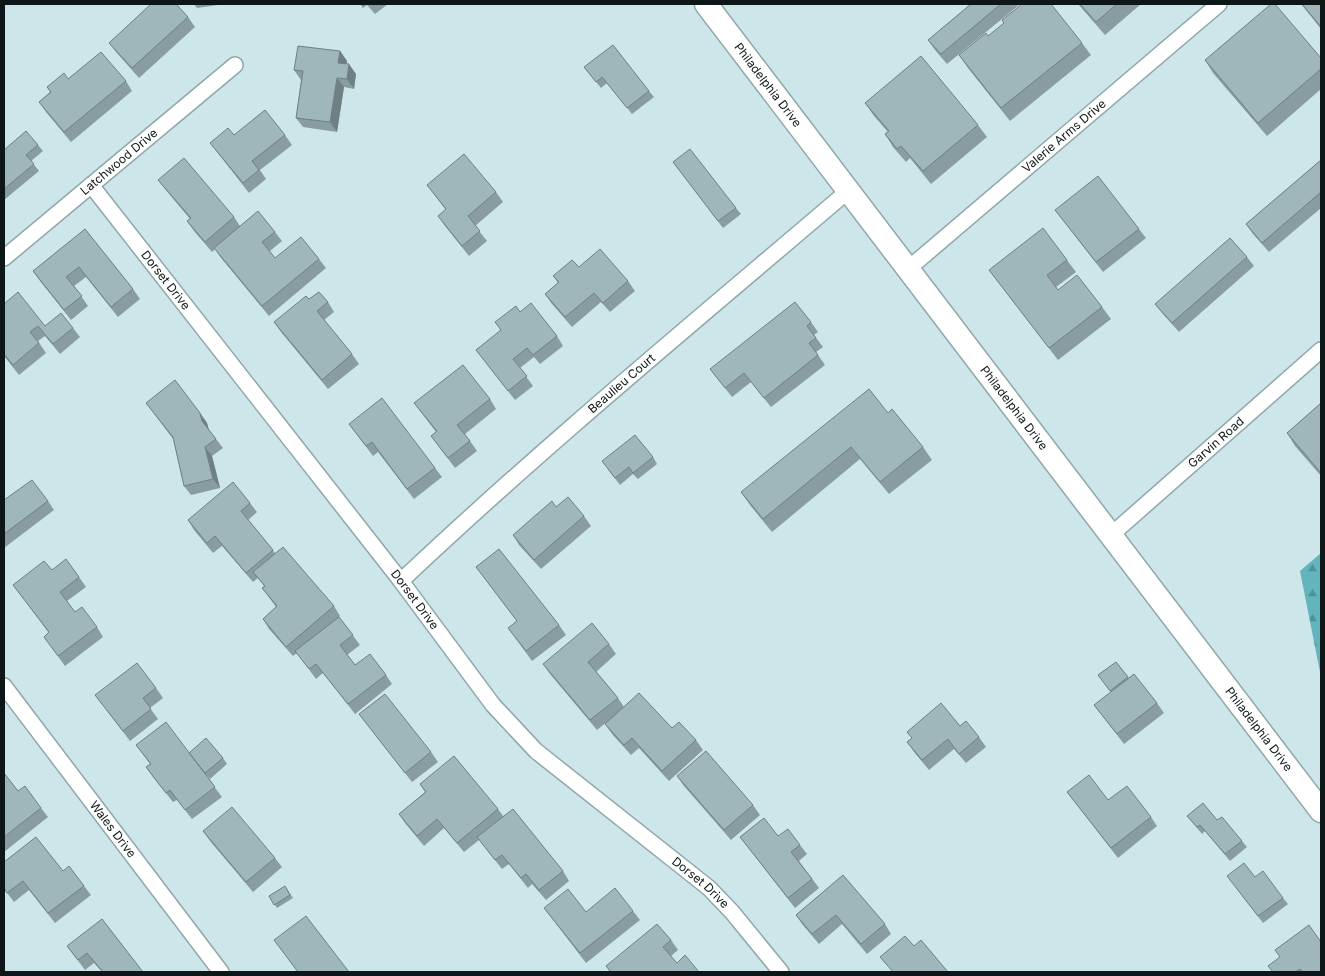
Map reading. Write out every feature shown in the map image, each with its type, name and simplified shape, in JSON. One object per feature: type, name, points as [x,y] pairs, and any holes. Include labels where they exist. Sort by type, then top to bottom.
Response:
[{"type":"main road","name":"Philadelphia Drive","points":[[706,4],[1321,811]]},
{"type":"street","name":"Valerie Arms Drive","points":[[908,269],[1220,4]]},
{"type":"street","name":"Latchwood Drive","points":[[4,258],[235,65]]},
{"type":"street","name":"Dorset Drive","points":[[92,185],[401,581],[493,705],[520,736],[536,751],[709,888],[732,912],[781,972]]},
{"type":"street","name":"Beaulieu Court","points":[[401,581],[467,519],[649,359],[848,191]]},
{"type":"street","name":"Garvin Road","points":[[1110,535],[1321,350]]},
{"type":"street","name":"Wales Drive","points":[[4,686],[221,972]]},
{"type":"green space","points":[[1321,553],[1321,677],[1300,571]]},
{"type":"building","points":[[151,4],[176,4],[188,17],[132,68],[109,43]]},
{"type":"building","points":[[971,4],[1001,4],[941,54],[928,40]]},
{"type":"building","points":[[1022,4],[1051,4],[1082,43],[1001,108],[959,55],[986,33],[988,36],[1004,23],[1002,20]]},
{"type":"building","points":[[1080,4],[1117,4],[1096,22]]},
{"type":"building","points":[[1271,4],[1275,4],[1321,58],[1321,69],[1258,123],[1205,60]]},
{"type":"building","points":[[1302,4],[1321,4],[1321,27]]},
{"type":"building","points":[[613,45],[649,91],[627,108],[602,77],[596,82],[584,67]]},
{"type":"building","points":[[298,46],[340,51],[338,63],[349,64],[347,79],[337,78],[330,122],[296,118],[303,71],[294,70]]},
{"type":"building","points":[[101,52],[126,81],[64,132],[39,102],[51,92],[47,87],[64,73],[68,79]]},
{"type":"building","points":[[921,56],[978,125],[923,171],[901,146],[897,149],[885,134],[889,131],[865,103]]},
{"type":"building","points":[[265,110],[285,135],[252,161],[259,170],[243,183],[210,143],[228,128],[234,135]]},
{"type":"building","points":[[26,131],[38,145],[26,155],[34,164],[4,189],[4,150]]},
{"type":"building","points":[[690,149],[736,208],[718,221],[673,162]]},
{"type":"building","points":[[464,154],[496,192],[468,216],[480,231],[462,246],[438,216],[446,209],[427,185]]},
{"type":"building","points":[[184,158],[234,217],[205,242],[187,221],[191,218],[158,180]]},
{"type":"building","points":[[1321,160],[1321,192],[1262,243],[1246,224]]},
{"type":"building","points":[[1098,176],[1139,229],[1096,262],[1055,210]]},
{"type":"building","points":[[258,211],[275,232],[262,242],[275,258],[301,237],[319,259],[262,306],[214,248]]},
{"type":"building","points":[[1043,228],[1067,260],[1047,275],[1058,290],[1077,275],[1102,307],[1049,348],[989,270]]},
{"type":"building","points":[[85,229],[133,289],[111,307],[79,267],[66,277],[82,296],[64,310],[33,271]]},
{"type":"building","points":[[1230,238],[1247,257],[1172,323],[1155,304]]},
{"type":"building","points":[[600,249],[628,281],[603,303],[594,293],[565,317],[545,294],[559,282],[553,276],[572,260],[579,267]]},
{"type":"building","points":[[18,292],[45,326],[61,313],[73,328],[53,344],[38,326],[30,332],[39,343],[13,365],[4,354],[4,304]]},
{"type":"building","points":[[319,292],[328,302],[317,311],[352,354],[322,380],[274,322],[306,296],[309,299]]},
{"type":"building","points":[[795,302],[811,322],[807,326],[816,338],[809,343],[818,355],[764,398],[744,373],[725,388],[710,369]]},
{"type":"building","points":[[531,303],[557,336],[533,355],[527,348],[513,359],[527,376],[508,391],[476,350],[501,330],[495,322],[516,306],[520,312]]},
{"type":"building","points":[[463,365],[490,399],[457,425],[470,441],[448,458],[431,436],[437,431],[414,403]]},
{"type":"building","points":[[175,380],[200,413],[202,421],[216,439],[205,447],[213,479],[184,486],[173,437],[146,403]]},
{"type":"building","points":[[869,389],[888,413],[892,409],[923,447],[880,482],[851,447],[763,519],[741,492]]},
{"type":"building","points":[[382,398],[435,468],[407,489],[372,442],[366,446],[349,424]]},
{"type":"building","points":[[1321,403],[1321,473],[1287,433]]},
{"type":"building","points":[[635,435],[653,457],[633,473],[629,467],[615,478],[602,461]]},
{"type":"building","points":[[32,480],[48,501],[4,534],[4,500]]},
{"type":"building","points":[[233,482],[250,503],[241,511],[273,550],[246,573],[215,536],[207,543],[188,520]]},
{"type":"building","points":[[568,497],[584,516],[534,560],[513,535],[552,501],[556,507]]},
{"type":"building","points":[[283,547],[334,606],[286,647],[263,619],[277,606],[262,588],[265,586],[253,572]]},
{"type":"building","points":[[499,549],[559,625],[526,651],[508,628],[517,621],[476,567]]},
{"type":"building","points":[[66,559],[79,577],[60,592],[75,612],[82,607],[97,627],[58,656],[44,637],[49,632],[13,585],[44,561],[52,570]]},
{"type":"building","points":[[339,617],[353,635],[340,645],[355,665],[370,654],[386,675],[348,704],[316,664],[309,669],[295,651]]},
{"type":"building","points":[[592,623],[609,644],[588,662],[618,698],[590,720],[543,664]]},
{"type":"building","points":[[1116,662],[1128,677],[1110,691],[1098,675]]},
{"type":"building","points":[[137,663],[156,688],[143,698],[151,709],[123,731],[95,695]]},
{"type":"building","points":[[1134,674],[1157,703],[1117,734],[1094,705]]},
{"type":"building","points":[[639,693],[672,728],[679,722],[696,740],[662,771],[632,738],[624,745],[605,724]]},
{"type":"building","points":[[385,694],[431,752],[405,773],[359,714]]},
{"type":"building","points":[[941,703],[960,726],[966,721],[979,737],[959,754],[948,739],[922,760],[907,742],[912,738],[907,732]]},
{"type":"building","points":[[166,722],[215,787],[185,810],[170,790],[166,793],[146,767],[151,764],[136,745]]},
{"type":"building","points":[[206,738],[223,758],[205,773],[189,753]]},
{"type":"building","points":[[706,751],[753,805],[724,830],[677,776]]},
{"type":"building","points":[[454,756],[498,809],[457,843],[437,819],[417,836],[399,814],[426,792],[420,784]]},
{"type":"building","points":[[4,773],[18,791],[25,786],[41,808],[4,837]]},
{"type":"building","points":[[1089,775],[1108,800],[1127,786],[1151,817],[1111,848],[1067,792]]},
{"type":"building","points":[[1203,803],[1217,820],[1222,817],[1242,841],[1225,854],[1200,825],[1197,827],[1187,816]]},
{"type":"building","points":[[232,807],[275,858],[246,882],[203,831]]},
{"type":"building","points":[[513,809],[563,871],[539,890],[526,874],[521,878],[502,855],[495,860],[477,837]]},
{"type":"building","points":[[764,818],[778,836],[788,829],[800,845],[791,852],[812,879],[788,898],[740,837]]},
{"type":"building","points":[[36,837],[63,871],[69,866],[84,886],[48,913],[23,881],[7,893],[4,888],[4,862]]},
{"type":"building","points":[[1244,863],[1255,877],[1263,871],[1283,898],[1258,916],[1227,876]]},
{"type":"building","points":[[843,875],[885,924],[861,944],[836,915],[812,934],[796,915]]},
{"type":"building","points":[[285,886],[290,895],[274,905],[269,896]]},
{"type":"building","points":[[615,888],[633,911],[580,953],[544,908],[568,889],[586,912]]},
{"type":"building","points":[[306,916],[349,972],[298,972],[274,940]]},
{"type":"building","points":[[102,919],[143,972],[103,972],[87,953],[78,960],[67,946]]},
{"type":"building","points":[[657,924],[671,940],[663,947],[677,963],[685,955],[699,972],[611,972],[606,966]]},
{"type":"building","points":[[1309,925],[1321,942],[1321,972],[1303,972],[1300,969],[1295,972],[1273,972],[1268,966],[1280,957],[1275,950]]},
{"type":"building","points":[[905,936],[914,946],[921,940],[948,972],[893,972],[880,957]]}]
